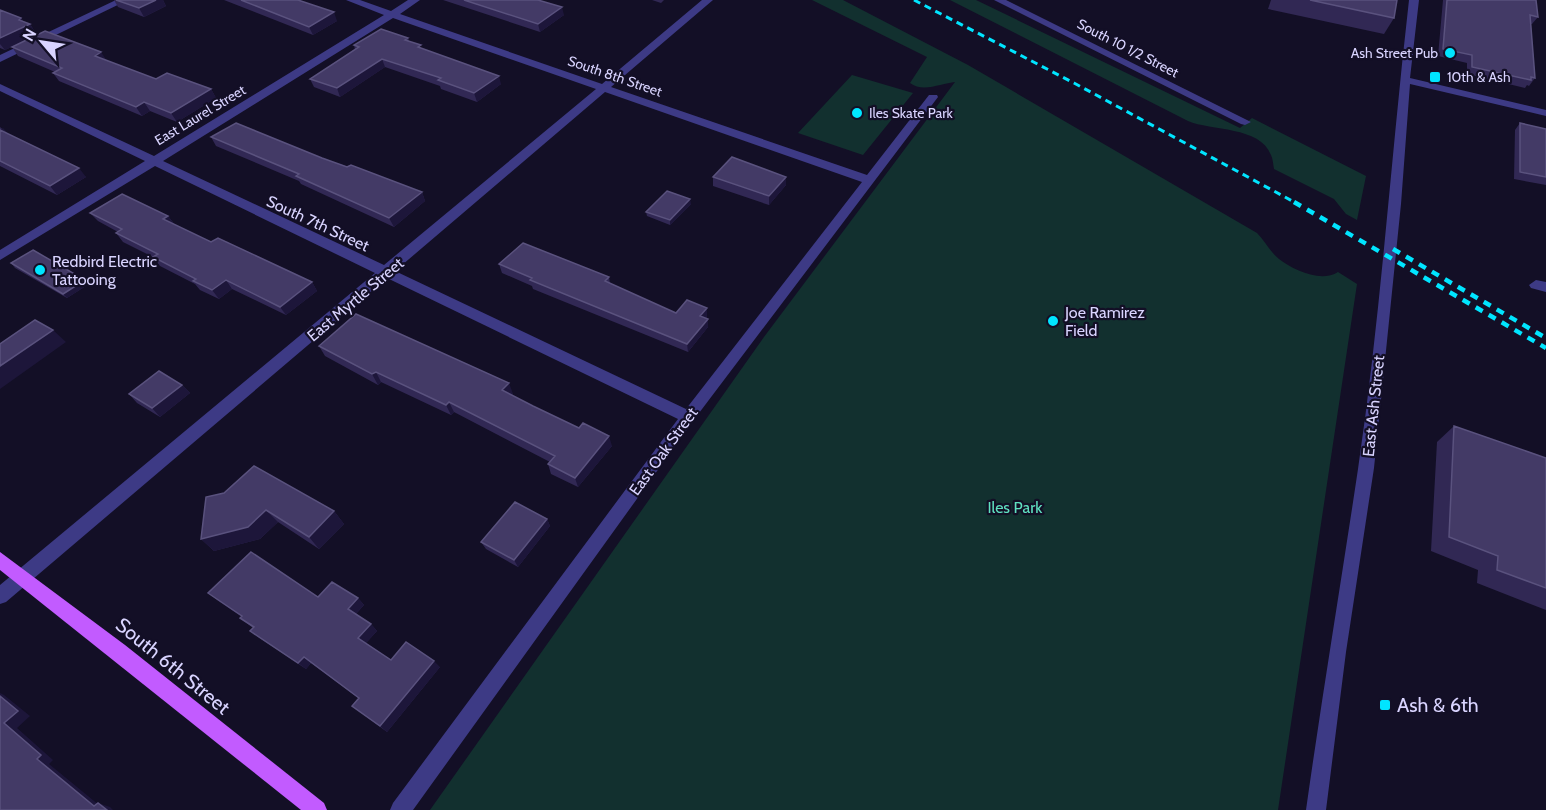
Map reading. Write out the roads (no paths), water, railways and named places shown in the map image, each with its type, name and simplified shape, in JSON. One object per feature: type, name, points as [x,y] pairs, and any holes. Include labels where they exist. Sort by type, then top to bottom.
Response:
[{"type":"main road","name":"South 6th Street","points":[[0,560],[316,810]]},
{"type":"street","points":[[0,59],[123,0]]},
{"type":"street","name":"South 8th Street","points":[[351,0],[869,180]]},
{"type":"street","name":"East Laurel Street","points":[[0,256],[415,0]]},
{"type":"street","name":"East Myrtle Street","points":[[0,596],[708,0]]},
{"type":"street","name":"South 10 1/2 Street","points":[[999,0],[1245,122]]},
{"type":"street","name":"East Ash Street","points":[[1316,810],[1337,652],[1366,468],[1395,204],[1414,0]]},
{"type":"street","points":[[1405,80],[1546,113]]},
{"type":"street","name":"South 7th Street","points":[[0,87],[152,162],[688,417]]},
{"type":"street","name":"East Oak Street","points":[[400,810],[688,417],[933,97]]},
{"type":"railway","points":[[914,0],[1296,203]]},
{"type":"railway","points":[[1294,202],[1546,348]]},
{"type":"railway","points":[[1393,249],[1546,338]]},
{"type":"place","name":"Ash Street Pub","points":[[1450,53]]},
{"type":"place","name":"10th & Ash","points":[[1435,77]]},
{"type":"place","name":"Iles Skate Park","points":[[857,113]]},
{"type":"place","name":"Redbird Electric Tattooing","points":[[40,270]]},
{"type":"place","name":"Joe Ramirez Field","points":[[1053,321]]},
{"type":"place","name":"Ash & 6th","points":[[1385,705]]},
{"type":"park label","name":"Iles Park","points":[[1015,507]]}]
